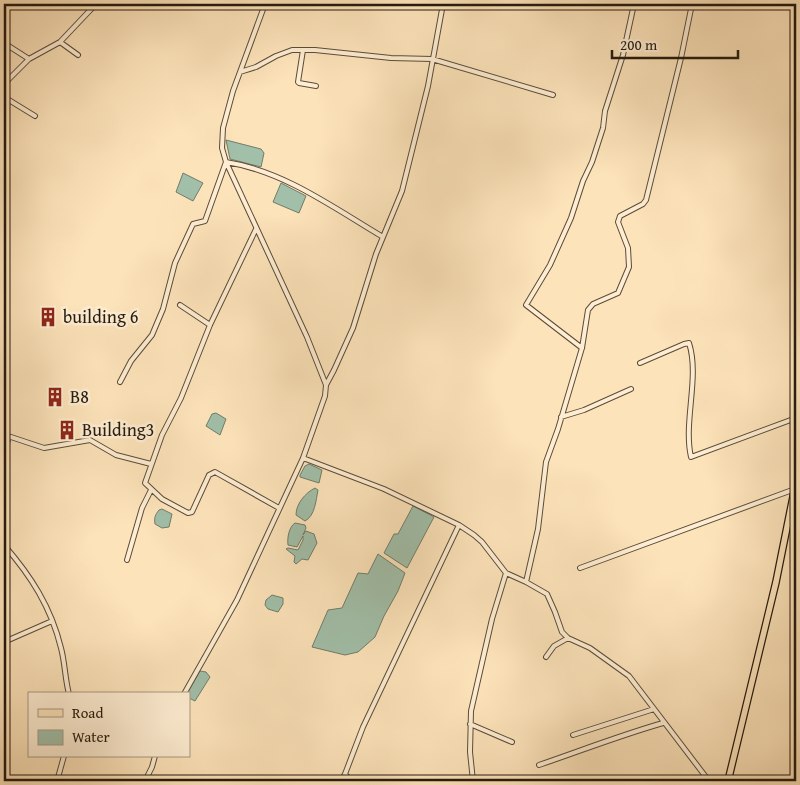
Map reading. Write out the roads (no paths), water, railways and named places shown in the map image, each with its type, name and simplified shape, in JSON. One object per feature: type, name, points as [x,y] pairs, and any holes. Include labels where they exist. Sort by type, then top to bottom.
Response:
[{"type":"main road","points":[[728,781],[776,582],[796,486]]},
{"type":"street","points":[[4,84],[29,59],[60,42],[96,4]]},
{"type":"street","points":[[265,4],[240,72],[223,128],[222,148],[226,162],[295,310],[326,384]]},
{"type":"street","points":[[185,692],[237,600],[303,458],[325,396],[326,384],[353,328],[383,237],[402,191],[428,86],[442,4]]},
{"type":"street","points":[[582,348],[526,305],[550,265],[571,218],[592,162],[623,55],[634,4]]},
{"type":"street","points":[[526,582],[538,529],[546,462],[582,348],[590,306],[618,293],[629,267],[628,248],[620,231],[618,219],[620,216],[643,204],[646,200],[681,58],[692,4]]},
{"type":"street","points":[[772,6],[778,4]]},
{"type":"street","points":[[60,42],[78,55]]},
{"type":"street","points":[[4,43],[29,59]]},
{"type":"street","points":[[240,72],[256,67],[283,53],[292,50],[303,50],[432,60],[553,96]]},
{"type":"street","points":[[303,50],[298,82],[299,84],[316,86]]},
{"type":"street","points":[[4,97],[35,116]]},
{"type":"street","points":[[226,162],[248,166],[280,178],[383,237]]},
{"type":"street","points":[[120,382],[131,361],[152,335],[163,309],[170,278],[181,249],[193,224],[204,221],[226,162]]},
{"type":"street","points":[[256,229],[210,325],[181,398],[162,435],[145,482],[162,499],[178,510],[188,514],[192,512],[209,475],[215,472],[279,508]]},
{"type":"street","points":[[180,305],[210,325]]},
{"type":"street","points":[[640,363],[689,343],[692,369],[690,400],[691,456],[796,418]]},
{"type":"street","points":[[561,418],[584,410],[631,388]]},
{"type":"street","points":[[4,461],[8,438],[11,437],[44,448],[90,440],[116,455],[151,464]]},
{"type":"street","points":[[303,458],[384,489],[459,525],[482,542],[506,573],[547,594],[556,612],[562,632],[568,638],[590,648],[629,676],[709,781]]},
{"type":"street","points":[[580,568],[796,486]]},
{"type":"street","points":[[127,560],[142,508],[152,490]]},
{"type":"street","points":[[341,781],[364,727],[459,525]]},
{"type":"street","points":[[4,545],[33,582],[52,621],[62,650],[69,692]]},
{"type":"street","points":[[473,781],[470,724],[474,690],[506,573]]},
{"type":"street","points":[[4,642],[52,621]]},
{"type":"street","points":[[546,657],[554,646],[568,638]]},
{"type":"street","points":[[574,735],[654,709]]},
{"type":"street","points":[[539,765],[663,723]]},
{"type":"street","points":[[470,724],[512,742]]},
{"type":"street","points":[[4,776],[11,780],[55,781],[63,758]]},
{"type":"street","points":[[145,781],[154,758]]},
{"type":"street","points":[[345,774],[352,781]]},
{"type":"water","points":[[226,140],[261,149],[264,153],[261,167],[230,159]]},
{"type":"water","points":[[183,173],[203,183],[193,201],[176,192]]},
{"type":"water","points":[[281,183],[306,196],[299,213],[273,202]]},
{"type":"water","points":[[216,413],[226,419],[220,435],[206,426],[212,414]]},
{"type":"water","points":[[309,464],[322,470],[319,483],[300,477],[305,466]]},
{"type":"water","points":[[315,488],[318,490],[314,507],[311,515],[305,521],[296,515],[299,503]]},
{"type":"water","points":[[413,506],[434,517],[407,568],[384,553],[394,534],[398,534]]},
{"type":"water","points":[[162,509],[172,514],[169,527],[162,528],[155,524],[156,515]]},
{"type":"water","points":[[295,523],[305,525],[306,528],[303,535],[306,531],[314,534],[317,543],[308,560],[302,559],[296,564],[294,562],[295,556],[286,549],[298,550],[303,540],[303,536],[297,547],[288,545],[289,533]]},
{"type":"water","points":[[378,554],[405,573],[375,637],[358,652],[345,655],[312,647],[328,610],[342,608],[358,573],[368,574]]},
{"type":"water","points":[[272,595],[283,598],[283,604],[278,612],[268,609],[265,605],[266,600]]},
{"type":"water","points":[[200,671],[206,672],[210,677],[195,701],[190,698],[190,692],[187,692]]},
{"type":"place","name":"building 6","points":[[48,317]]},
{"type":"place","name":"B8","points":[[55,397]]},
{"type":"place","name":"Building3","points":[[67,430]]}]
